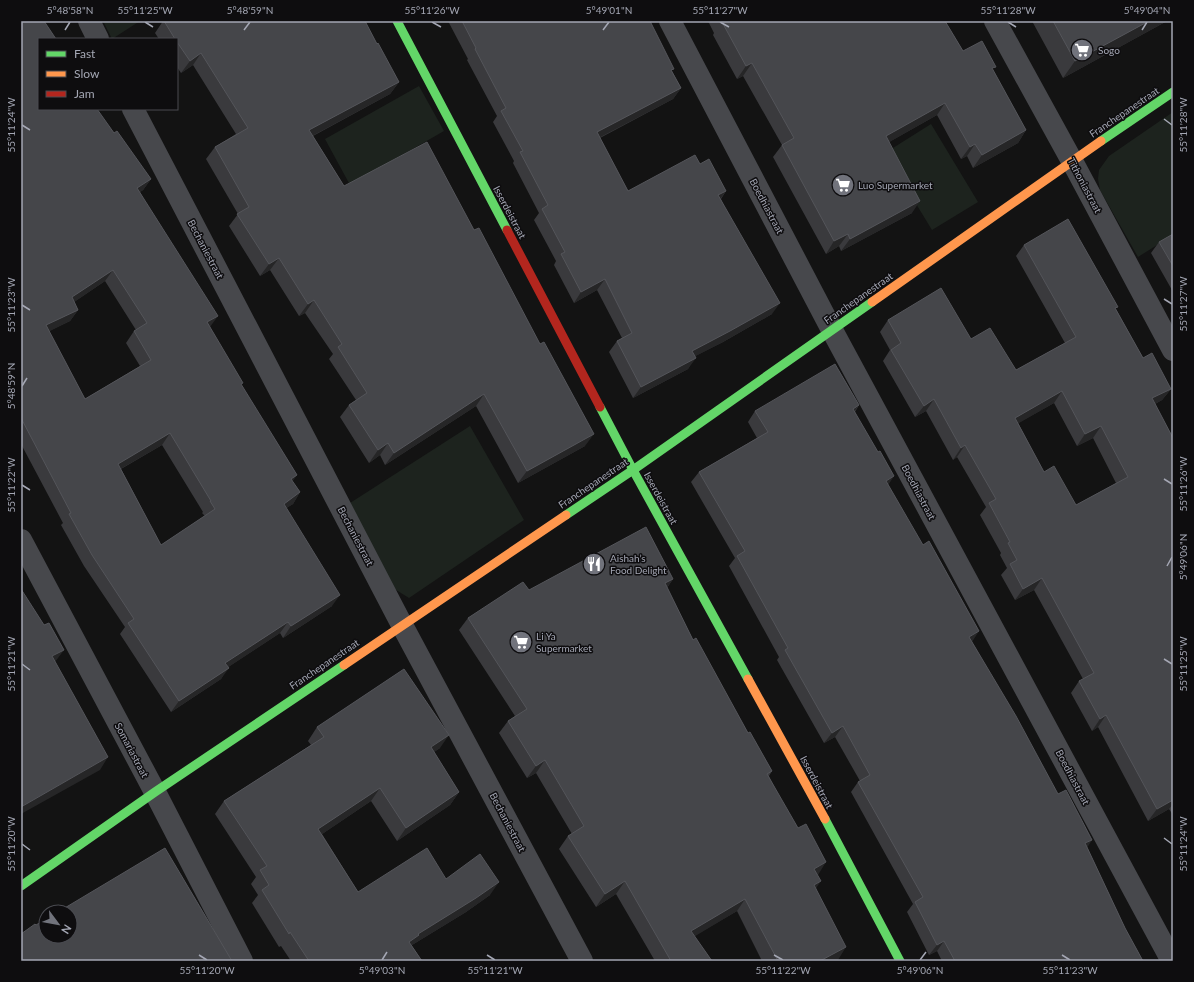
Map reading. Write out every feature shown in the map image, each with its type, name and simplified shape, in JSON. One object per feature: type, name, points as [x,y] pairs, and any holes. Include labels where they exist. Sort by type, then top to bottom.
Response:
[{"type":"street","points":[[89,21],[98,38]]},
{"type":"street","name":"Isserdeistraat","points":[[397,21],[633,470],[787,749],[900,961]]},
{"type":"street","name":"Boedhiastraat","points":[[670,21],[832,330],[1172,961]]},
{"type":"street","name":"Tithoniastraat","points":[[996,21],[1173,350]]},
{"type":"street","name":"Franchepanestraat","points":[[21,886],[155,792],[633,470],[1072,161],[1173,92]]},
{"type":"street","name":"Bechaniestraat","points":[[134,110],[402,625],[582,961]]},
{"type":"street","name":"Somariastraat","points":[[21,540],[155,792],[242,961]]},
{"type":"shaded area","points":[[103,21],[140,21],[114,38],[112,38]]},
{"type":"shaded area","points":[[419,86],[444,131],[350,185],[325,139]]},
{"type":"shaded area","points":[[1173,112],[1173,235],[1138,257],[1100,190],[1098,179],[1099,170],[1109,156]]},
{"type":"shaded area","points":[[931,124],[978,202],[932,230],[885,153]]},
{"type":"shaded area","points":[[470,426],[524,520],[409,598],[393,588],[350,503]]},
{"type":"building","points":[[21,21],[44,21],[55,38],[38,38],[38,110],[98,110],[114,133],[117,131],[151,179],[137,188],[218,316],[207,322],[243,383],[241,384],[297,475],[291,479],[300,492],[284,504],[340,595],[291,626],[288,622],[225,663],[229,668],[179,701],[128,623],[134,619],[92,555],[69,514],[71,513],[21,418]],"holes":[[[113,270],[147,323],[134,331],[151,360],[85,399],[46,325],[78,310],[72,297]],[[170,433],[215,509],[161,545],[118,464]]]},
{"type":"building","points":[[164,21],[365,21],[399,82],[309,130],[344,186],[427,142],[474,230],[479,228],[540,344],[544,342],[594,434],[527,471],[484,394],[394,453],[388,443],[378,450],[349,405],[367,393],[338,347],[342,344],[314,300],[308,304],[279,258],[269,264],[237,214],[249,207],[215,147],[248,128],[201,53],[190,61],[178,43],[178,38],[174,38]]},
{"type":"building","points":[[462,21],[650,21],[674,69],[671,70],[681,88],[597,132],[628,191],[695,155],[700,164],[709,159],[726,191],[718,195],[780,303],[692,351],[696,358],[641,387],[617,341],[632,333],[605,279],[581,292],[561,254],[565,252],[542,209],[548,205],[520,152],[523,151],[501,111],[506,108]]},
{"type":"building","points":[[945,21],[963,51],[982,41],[996,67],[992,68],[1026,130],[982,155],[975,144],[970,147],[945,103],[886,136],[920,201],[850,239],[848,234],[834,241],[782,145],[794,138],[752,63],[746,66],[722,22]]},
{"type":"building","points":[[1053,21],[1149,21],[1075,61]]},
{"type":"building","points":[[1068,219],[1118,307],[1115,308],[1143,358],[1152,353],[1171,389],[1152,398],[1173,438],[1173,800],[1157,809],[1106,715],[1100,719],[1079,681],[1094,673],[1042,578],[1023,589],[1010,564],[1017,560],[1008,543],[1010,542],[989,503],[996,499],[965,445],[961,448],[934,399],[924,406],[891,350],[901,343],[888,320],[941,288],[971,339],[990,328],[1016,370],[1076,337],[1024,245]],"holes":[[[1062,391],[1085,434],[1101,426],[1128,477],[1076,505],[1054,466],[1044,472],[1015,418]]]},
{"type":"building","points":[[1173,234],[1173,266],[1159,242]]},
{"type":"building","points":[[835,364],[859,405],[853,409],[894,476],[886,481],[923,545],[929,541],[979,631],[969,637],[1016,716],[1058,794],[1066,790],[1092,840],[1085,843],[1125,928],[1143,961],[955,961],[944,941],[937,945],[915,902],[923,897],[858,782],[870,775],[843,726],[832,733],[785,650],[788,648],[737,556],[745,551],[699,472],[768,432],[755,411]]},
{"type":"building","points":[[646,527],[673,579],[665,583],[693,640],[696,638],[748,733],[750,732],[772,771],[767,774],[798,828],[806,824],[826,862],[814,869],[821,881],[814,885],[846,947],[820,961],[778,961],[745,899],[691,931],[712,961],[671,961],[625,881],[605,894],[568,836],[584,826],[545,760],[536,766],[508,721],[527,709],[468,618],[523,582],[529,590]]},
{"type":"building","points":[[21,589],[44,625],[49,623],[64,650],[52,656],[108,757],[21,807]]},
{"type":"building","points":[[404,669],[449,735],[431,747],[459,792],[406,828],[380,788],[318,829],[358,892],[427,848],[446,879],[480,854],[499,882],[418,934],[419,935],[409,942],[422,961],[309,961],[290,932],[289,934],[262,890],[269,885],[260,870],[267,866],[224,801],[324,737],[317,727]]},
{"type":"building","points":[[165,848],[232,961],[21,961],[21,934],[35,924],[38,924],[38,944],[78,944],[78,904],[71,904]]},
{"type":"traffic: fast","points":[[397,21],[507,230]]},
{"type":"traffic: fast","points":[[1101,141],[1173,92]]},
{"type":"traffic: fast","points":[[566,515],[633,470],[872,302]]},
{"type":"traffic: fast","points":[[600,407],[748,679]]},
{"type":"traffic: fast","points":[[21,886],[155,792],[344,665]]},
{"type":"traffic: fast","points":[[825,819],[900,961]]},
{"type":"traffic: slow","points":[[872,302],[1101,141]]},
{"type":"traffic: slow","points":[[344,665],[566,515]]},
{"type":"traffic: slow","points":[[748,679],[825,819]]},
{"type":"traffic: jam","points":[[507,230],[600,407]]},
{"type":"place","name":"Sogo","points":[[1082,50]]},
{"type":"place","name":"Luo Supermarket","points":[[843,185]]},
{"type":"place","name":"Aishah’s Food Delight","points":[[594,564]]},
{"type":"place","name":"Li Ya Supermarket","points":[[521,642]]}]
